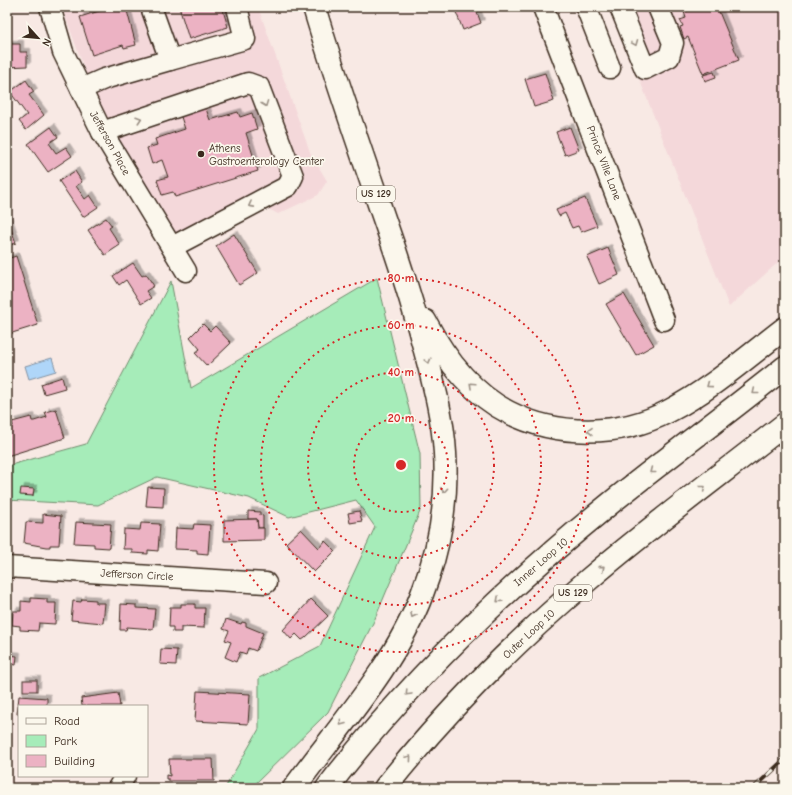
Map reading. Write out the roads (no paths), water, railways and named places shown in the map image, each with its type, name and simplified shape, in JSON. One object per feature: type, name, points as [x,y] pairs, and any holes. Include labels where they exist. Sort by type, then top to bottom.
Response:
[{"type":"highway","name":"US 129","points":[[294,788],[388,661],[406,629],[422,595],[432,562],[445,488],[445,453],[440,412],[411,297],[320,18],[314,7]]},
{"type":"highway","points":[[411,297],[446,355],[462,376],[483,395],[508,412],[536,423],[590,432],[613,430],[641,423],[669,412],[703,390],[785,328]]},
{"type":"highway","name":"Inner Loop 10","points":[[327,788],[396,706],[488,610],[612,502],[785,367]]},
{"type":"highway","name":"Outer Loop 10","points":[[385,788],[408,758],[478,682],[551,612],[630,545],[785,424]]},
{"type":"street","name":"Jefferson Place","points":[[50,7],[63,52],[102,132],[186,271]]},
{"type":"street","points":[[151,7],[170,60]]},
{"type":"street","points":[[81,89],[104,79],[244,38],[237,7]]},
{"type":"street","name":"Prince Ville Lane","points":[[544,7],[664,320]]},
{"type":"street","points":[[586,7],[610,68]]},
{"type":"street","points":[[620,7],[645,69],[670,56],[672,43],[660,8]]},
{"type":"street","points":[[102,132],[248,83],[259,88],[293,176],[288,186],[172,247]]},
{"type":"street","name":"Jefferson Circle","points":[[7,567],[266,583]]},
{"type":"street","points":[[118,788],[124,777]]},
{"type":"water","points":[[52,358],[56,371],[29,379],[25,366]]},
{"type":"railway","points":[[754,788],[785,759]]},
{"type":"place","name":"Athens Gastroenterology Center","points":[[201,154]]}]
